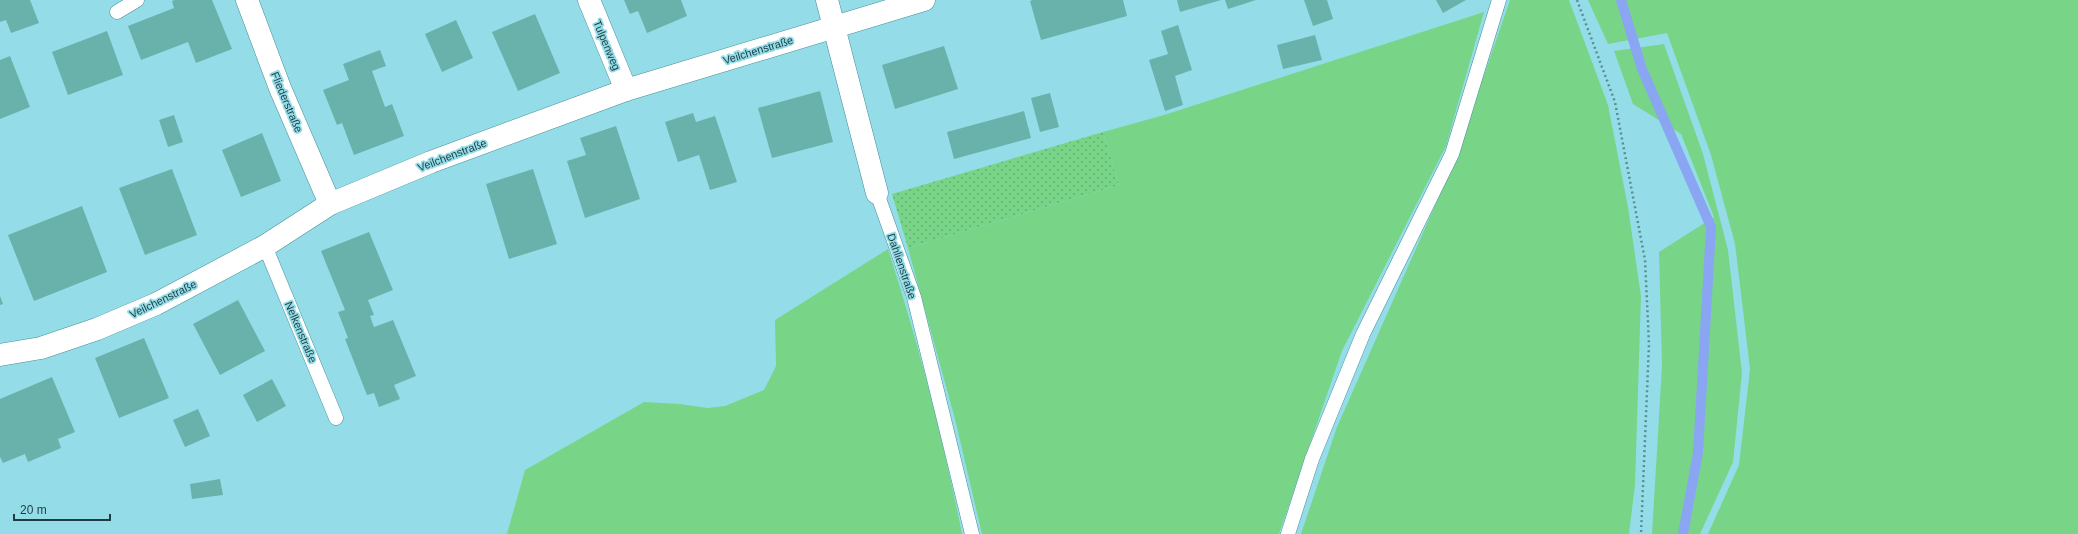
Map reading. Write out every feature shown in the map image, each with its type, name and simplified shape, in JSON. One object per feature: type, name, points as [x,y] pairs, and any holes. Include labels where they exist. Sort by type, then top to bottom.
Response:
[{"type":"street","name":"Fliederstraße","points":[[247,0],[280,88],[330,204]]},
{"type":"street","name":"Tulpenweg","points":[[589,0],[626,90]]},
{"type":"street","name":"Dahlienstraße","points":[[827,0],[877,193]]},
{"type":"street","name":"Veilchenstraße","points":[[0,355],[41,348],[97,329],[156,304],[265,246],[330,204],[431,162],[626,90],[924,0]]},
{"type":"lane","points":[[117,12],[137,0]]},
{"type":"lane","points":[[1288,534],[1312,459],[1363,334],[1452,154],[1499,0]]},
{"type":"lane","name":"Dahlienstraße","points":[[877,193],[914,298],[972,534]]},
{"type":"lane","name":"Nelkenstraße","points":[[265,246],[336,418]]},
{"type":"path","points":[[1577,0],[1615,102],[1645,260],[1649,344],[1641,534]]},
{"type":"green space","points":[[1510,0],[1569,0],[1608,105],[1628,207],[1641,296],[1635,485],[1629,534],[1301,534],[1337,427],[1453,165]]},
{"type":"green space","points":[[1588,0],[2078,0],[2078,534],[1708,534],[1739,465],[1750,369],[1735,244],[1711,155],[1667,33],[1608,44]]},
{"type":"green space","points":[[1484,12],[1446,146],[1342,351],[1279,534],[982,534],[955,419],[908,248],[1119,185],[1103,132],[1164,115]]},
{"type":"green space","points":[[1664,44],[1703,154],[1728,250],[1742,373],[1733,462],[1700,534],[1652,534],[1662,366],[1659,252],[1714,217],[1681,134],[1633,104],[1614,51]]},
{"type":"green space","points":[[1103,132],[1119,185],[908,248],[892,194]]},
{"type":"green space","points":[[888,249],[910,319],[929,390],[947,462],[962,534],[507,534],[525,470],[644,402],[680,404],[707,408],[725,406],[764,390],[776,366],[775,320]]},
{"type":"building","points":[[0,0],[30,0],[39,23],[11,33],[6,20],[0,22]]},
{"type":"building","points":[[212,0],[232,49],[196,63],[188,42],[141,60],[128,26],[174,8],[172,1]]},
{"type":"building","points":[[624,0],[681,0],[687,16],[647,33],[638,11],[630,14]]},
{"type":"building","points":[[1123,0],[1127,16],[1041,40],[1030,1]]},
{"type":"building","points":[[1177,0],[1221,0],[1180,12]]},
{"type":"building","points":[[1225,0],[1256,0],[1228,9]]},
{"type":"building","points":[[1304,0],[1327,0],[1333,19],[1313,26]]},
{"type":"building","points":[[1436,0],[1466,0],[1443,13]]},
{"type":"building","points":[[535,14],[560,73],[518,91],[492,32]]},
{"type":"building","points":[[456,20],[473,58],[442,72],[425,34]]},
{"type":"building","points":[[1178,25],[1192,70],[1175,76],[1183,105],[1165,111],[1149,60],[1168,54],[1161,31]]},
{"type":"building","points":[[107,31],[123,75],[68,95],[52,52]]},
{"type":"building","points":[[1315,35],[1322,60],[1283,69],[1277,45]]},
{"type":"building","points":[[944,46],[958,89],[895,109],[882,65]]},
{"type":"building","points":[[380,50],[386,66],[372,71],[385,107],[392,104],[404,136],[354,155],[342,123],[337,125],[323,90],[349,80],[343,64]]},
{"type":"building","points":[[10,56],[30,107],[0,119],[0,60]]},
{"type":"building","points":[[820,91],[833,142],[772,158],[758,108]]},
{"type":"building","points":[[1050,93],[1059,127],[1040,132],[1031,98]]},
{"type":"building","points":[[1024,111],[1031,138],[954,159],[947,132]]},
{"type":"building","points":[[693,113],[696,122],[715,116],[737,182],[710,190],[699,155],[678,162],[665,122]]},
{"type":"building","points":[[174,115],[183,142],[168,147],[159,120]]},
{"type":"building","points":[[616,126],[640,199],[585,218],[567,161],[586,155],[580,138]]},
{"type":"building","points":[[262,133],[281,181],[241,197],[222,150]]},
{"type":"building","points":[[172,169],[197,235],[145,255],[119,188]]},
{"type":"building","points":[[533,169],[557,244],[509,259],[486,184]]},
{"type":"building","points":[[82,206],[107,272],[34,301],[8,235]]},
{"type":"building","points":[[369,232],[393,290],[368,300],[374,315],[370,316],[374,327],[393,320],[416,376],[394,385],[400,399],[379,407],[374,393],[367,395],[345,339],[348,338],[338,312],[345,310],[321,251]]},
{"type":"building","points":[[0,296],[3,304],[0,305]]},
{"type":"building","points":[[238,300],[265,351],[220,375],[193,324]]},
{"type":"building","points":[[144,338],[169,398],[119,418],[95,358]]},
{"type":"building","points":[[52,377],[75,432],[58,439],[61,448],[28,462],[25,454],[3,463],[0,457],[0,399]]},
{"type":"building","points":[[272,379],[286,406],[257,422],[243,395]]},
{"type":"building","points":[[198,409],[210,436],[185,447],[173,420]]},
{"type":"building","points":[[220,479],[223,495],[192,499],[190,484]]},
{"type":"waterway","points":[[1621,0],[1642,69],[1711,227],[1698,453],[1683,534]]}]
